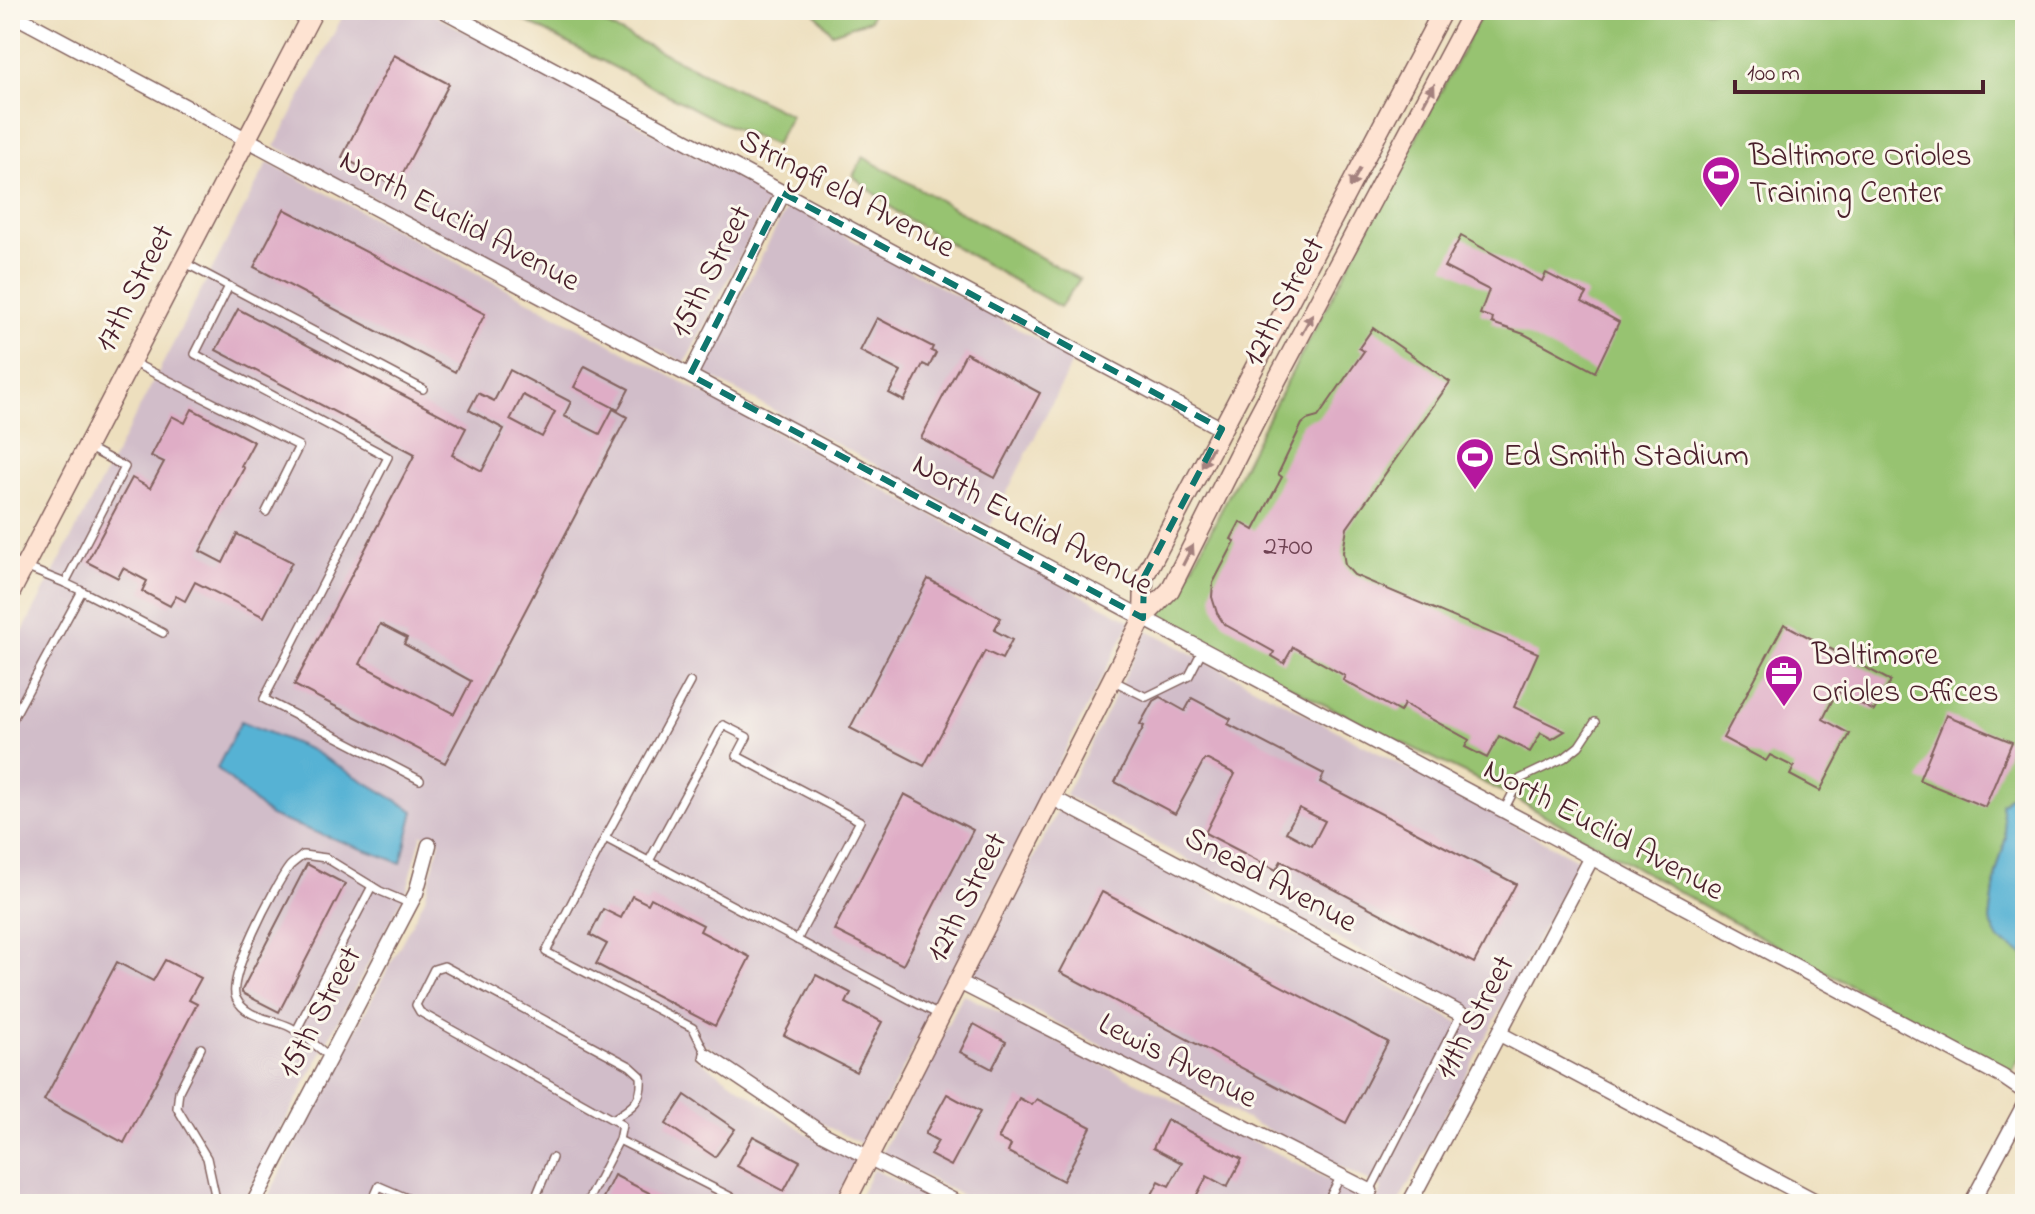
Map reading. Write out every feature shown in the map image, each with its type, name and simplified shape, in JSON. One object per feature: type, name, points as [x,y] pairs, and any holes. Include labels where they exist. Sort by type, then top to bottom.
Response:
[{"type":"street","name":"17th Street","points":[[10,594],[17,565],[87,447],[314,10]]},
{"type":"street","name":"Stringfield Avenue","points":[[443,10],[1222,429]]},
{"type":"street","name":"12th Street","points":[[1143,618],[1144,577],[1443,10]]},
{"type":"street","name":"12th Street","points":[[845,1204],[1143,618],[1170,590],[1254,423],[1473,10]]},
{"type":"street","name":"North Euclid Avenue","points":[[10,13],[2003,1077],[2025,1092]]},
{"type":"street","name":"15th Street","points":[[690,375],[783,193]]},
{"type":"street","name":"Snead Avenue","points":[[1053,798],[1461,1014]]},
{"type":"street","name":"15th Street","points":[[253,1204],[411,904],[429,845]]},
{"type":"street","name":"11th Street","points":[[1409,1204],[1592,857]]},
{"type":"street","name":"Lewis Avenue","points":[[959,982],[1370,1191]]},
{"type":"street","points":[[1500,1034],[1821,1204]]},
{"type":"street","points":[[707,1056],[823,1134],[960,1204]]},
{"type":"street","points":[[1971,1204],[2025,1103]]},
{"type":"lane","points":[[183,262],[423,389]]},
{"type":"lane","points":[[229,286],[195,354],[388,457],[264,699],[420,780]]},
{"type":"lane","points":[[132,362],[299,446],[266,512]]},
{"type":"lane","points":[[65,583],[125,467],[87,447]]},
{"type":"lane","points":[[17,565],[65,583],[163,633]]},
{"type":"lane","points":[[10,724],[82,591]]},
{"type":"lane","points":[[1112,680],[1146,697],[1189,676],[1203,650]]},
{"type":"lane","points":[[690,682],[546,952],[693,1028],[707,1056]]},
{"type":"lane","points":[[1504,810],[1520,779],[1564,758],[1579,746],[1595,722]]},
{"type":"lane","points":[[649,861],[723,725],[747,737],[737,756],[860,821],[797,940]]},
{"type":"lane","points":[[605,838],[941,1016]]},
{"type":"lane","points":[[330,1057],[296,1031],[245,1009],[235,997],[234,983],[254,932],[289,866],[303,855],[326,858],[372,886],[411,904]]},
{"type":"lane","points":[[296,1031],[372,886]]},
{"type":"lane","points":[[586,1204],[619,1140],[622,1125],[420,1012],[416,1005],[434,969],[444,966],[630,1066],[641,1076],[639,1099],[613,1119]]},
{"type":"lane","points":[[1370,1191],[1461,1014]]},
{"type":"lane","points":[[201,1048],[179,1091],[177,1108],[207,1158],[217,1204]]},
{"type":"lane","points":[[619,1140],[745,1204]]},
{"type":"lane","points":[[533,1204],[552,1158]]},
{"type":"lane","points":[[1326,1204],[1341,1176]]},
{"type":"lane","points":[[371,1204],[379,1186],[421,1204]]},
{"type":"highlighted area","points":[[783,193],[1222,429],[1144,577],[1143,618],[690,375]]},
{"type":"shaded area","points":[[346,10],[425,10],[771,196],[685,363],[275,146]]},
{"type":"shaded area","points":[[268,162],[1131,621],[864,1145],[828,1127],[705,1044],[695,1057],[818,1141],[856,1161],[834,1204],[264,1204],[425,898],[440,840],[422,834],[407,890],[242,1204],[10,1204],[10,656]]},
{"type":"shaded area","points":[[788,205],[1074,359],[990,526],[702,372]]},
{"type":"shaded area","points":[[1148,630],[1579,860],[1398,1204],[979,1204],[881,1154],[963,994],[1375,1203],[1382,1188],[971,979],[1058,810],[1465,1026],[1474,1011],[1065,795]]},
{"type":"shaded area","points":[[873,1169],[941,1204],[856,1204]]},
{"type":"green space","points":[[504,10],[575,10],[791,115],[775,145],[718,121]]},
{"type":"green space","points":[[813,10],[873,10],[870,20],[832,33]]},
{"type":"green space","points":[[1484,10],[2025,10],[2025,783],[2001,804],[2006,837],[1996,874],[1990,921],[1999,940],[2025,955],[2025,1047],[2012,1072],[1720,915],[1507,794],[1321,703],[1158,616],[1179,594],[1263,427]]},
{"type":"green space","points":[[863,157],[1080,279],[1060,307],[902,216],[853,176]]},
{"type":"water","points":[[241,721],[311,750],[414,811],[401,863],[270,816],[217,768]]},
{"type":"water","points":[[2025,783],[2025,955],[1999,940],[1990,921],[1996,874],[2006,837],[2001,804]]},
{"type":"building","points":[[394,55],[449,84],[396,186],[342,157]]},
{"type":"building","points":[[284,209],[485,314],[455,372],[254,267]]},
{"type":"building","points":[[1461,236],[1542,281],[1546,273],[1587,294],[1582,302],[1619,322],[1595,372],[1524,334],[1492,323],[1493,318],[1480,314],[1489,290],[1444,267]]},
{"type":"building","points":[[238,309],[466,428],[452,455],[482,471],[504,429],[469,410],[478,393],[494,401],[510,370],[571,402],[564,416],[600,434],[613,409],[627,417],[445,763],[294,685],[415,454],[216,350]],"holes":[[[523,395],[555,412],[542,437],[510,420]],[[380,624],[407,638],[404,644],[471,681],[454,714],[360,664]]]},
{"type":"building","points":[[877,318],[933,347],[931,351],[936,353],[929,367],[923,364],[904,401],[889,393],[901,372],[860,351]]},
{"type":"building","points":[[1373,328],[1450,382],[1347,528],[1343,552],[1345,565],[1354,575],[1538,653],[1514,707],[1565,731],[1552,739],[1541,733],[1530,752],[1499,736],[1487,758],[1465,747],[1469,740],[1404,704],[1400,712],[1293,647],[1284,663],[1272,656],[1274,652],[1224,624],[1217,613],[1212,597],[1213,583],[1235,541],[1231,539],[1240,522],[1254,530],[1282,477],[1278,474],[1302,424],[1318,417],[1364,351],[1359,348]]},
{"type":"building","points":[[966,353],[1040,393],[995,478],[921,438]]},
{"type":"building","points":[[585,366],[629,389],[618,410],[574,387]]},
{"type":"building","points":[[192,409],[254,442],[241,466],[244,468],[200,551],[223,563],[237,534],[292,562],[264,617],[195,582],[185,601],[176,596],[170,606],[142,591],[147,581],[123,568],[118,578],[87,562],[132,478],[150,488],[164,462],[151,456],[172,416],[185,423]]},
{"type":"building","points":[[928,579],[1001,618],[994,630],[1012,640],[1002,659],[985,651],[924,766],[850,728]]},
{"type":"building","name":"Baltimore Orioles Offices","points":[[1784,624],[1891,681],[1874,711],[1837,691],[1823,719],[1850,734],[1820,791],[1790,775],[1794,767],[1770,755],[1766,761],[1723,738]]},
{"type":"building","points":[[1160,697],[1185,711],[1192,698],[1231,719],[1228,724],[1324,774],[1320,782],[1516,884],[1474,963],[1281,861],[1276,870],[1205,833],[1235,774],[1208,760],[1204,760],[1175,814],[1115,782],[1144,726],[1140,724],[1153,701]],"holes":[[[1299,808],[1325,821],[1312,846],[1286,832]]]},
{"type":"building","points":[[1946,715],[2012,742],[1985,807],[1919,780]]},
{"type":"building","points":[[904,794],[973,830],[903,965],[834,930]]},
{"type":"building","points":[[307,864],[345,884],[279,1012],[242,993],[242,990]]},
{"type":"building","points":[[1102,892],[1388,1042],[1346,1123],[1060,972]]},
{"type":"building","points":[[632,896],[648,904],[651,898],[703,925],[700,931],[750,957],[715,1026],[596,964],[607,944],[590,935],[603,909],[621,918]]},
{"type":"building","points":[[165,960],[201,978],[189,1000],[197,1004],[124,1143],[44,1100],[117,962],[153,981]]},
{"type":"building","points":[[816,975],[851,993],[846,1003],[882,1022],[856,1072],[784,1035]]},
{"type":"building","points":[[974,1024],[1006,1042],[992,1069],[960,1052]]},
{"type":"building","points":[[947,1094],[980,1112],[951,1166],[930,1155],[938,1141],[925,1134]]},
{"type":"building","points":[[685,1095],[735,1129],[715,1157],[666,1124]]},
{"type":"building","points":[[1019,1098],[1032,1105],[1037,1099],[1091,1127],[1063,1181],[1008,1152],[1011,1145],[998,1139]]},
{"type":"building","points":[[1167,1120],[1242,1159],[1227,1187],[1207,1176],[1192,1204],[1147,1204],[1159,1181],[1169,1186],[1182,1163],[1153,1148]]},
{"type":"building","points":[[753,1136],[800,1161],[784,1191],[737,1166]]},
{"type":"building","points":[[614,1175],[671,1204],[600,1204]]},
{"type":"place","name":"Baltimore Orioles Training Center","points":[[1721,209]]},
{"type":"place","name":"Ed Smith Stadium","points":[[1475,491]]},
{"type":"place","name":"Baltimore Orioles Offices","points":[[1784,708]]}]
